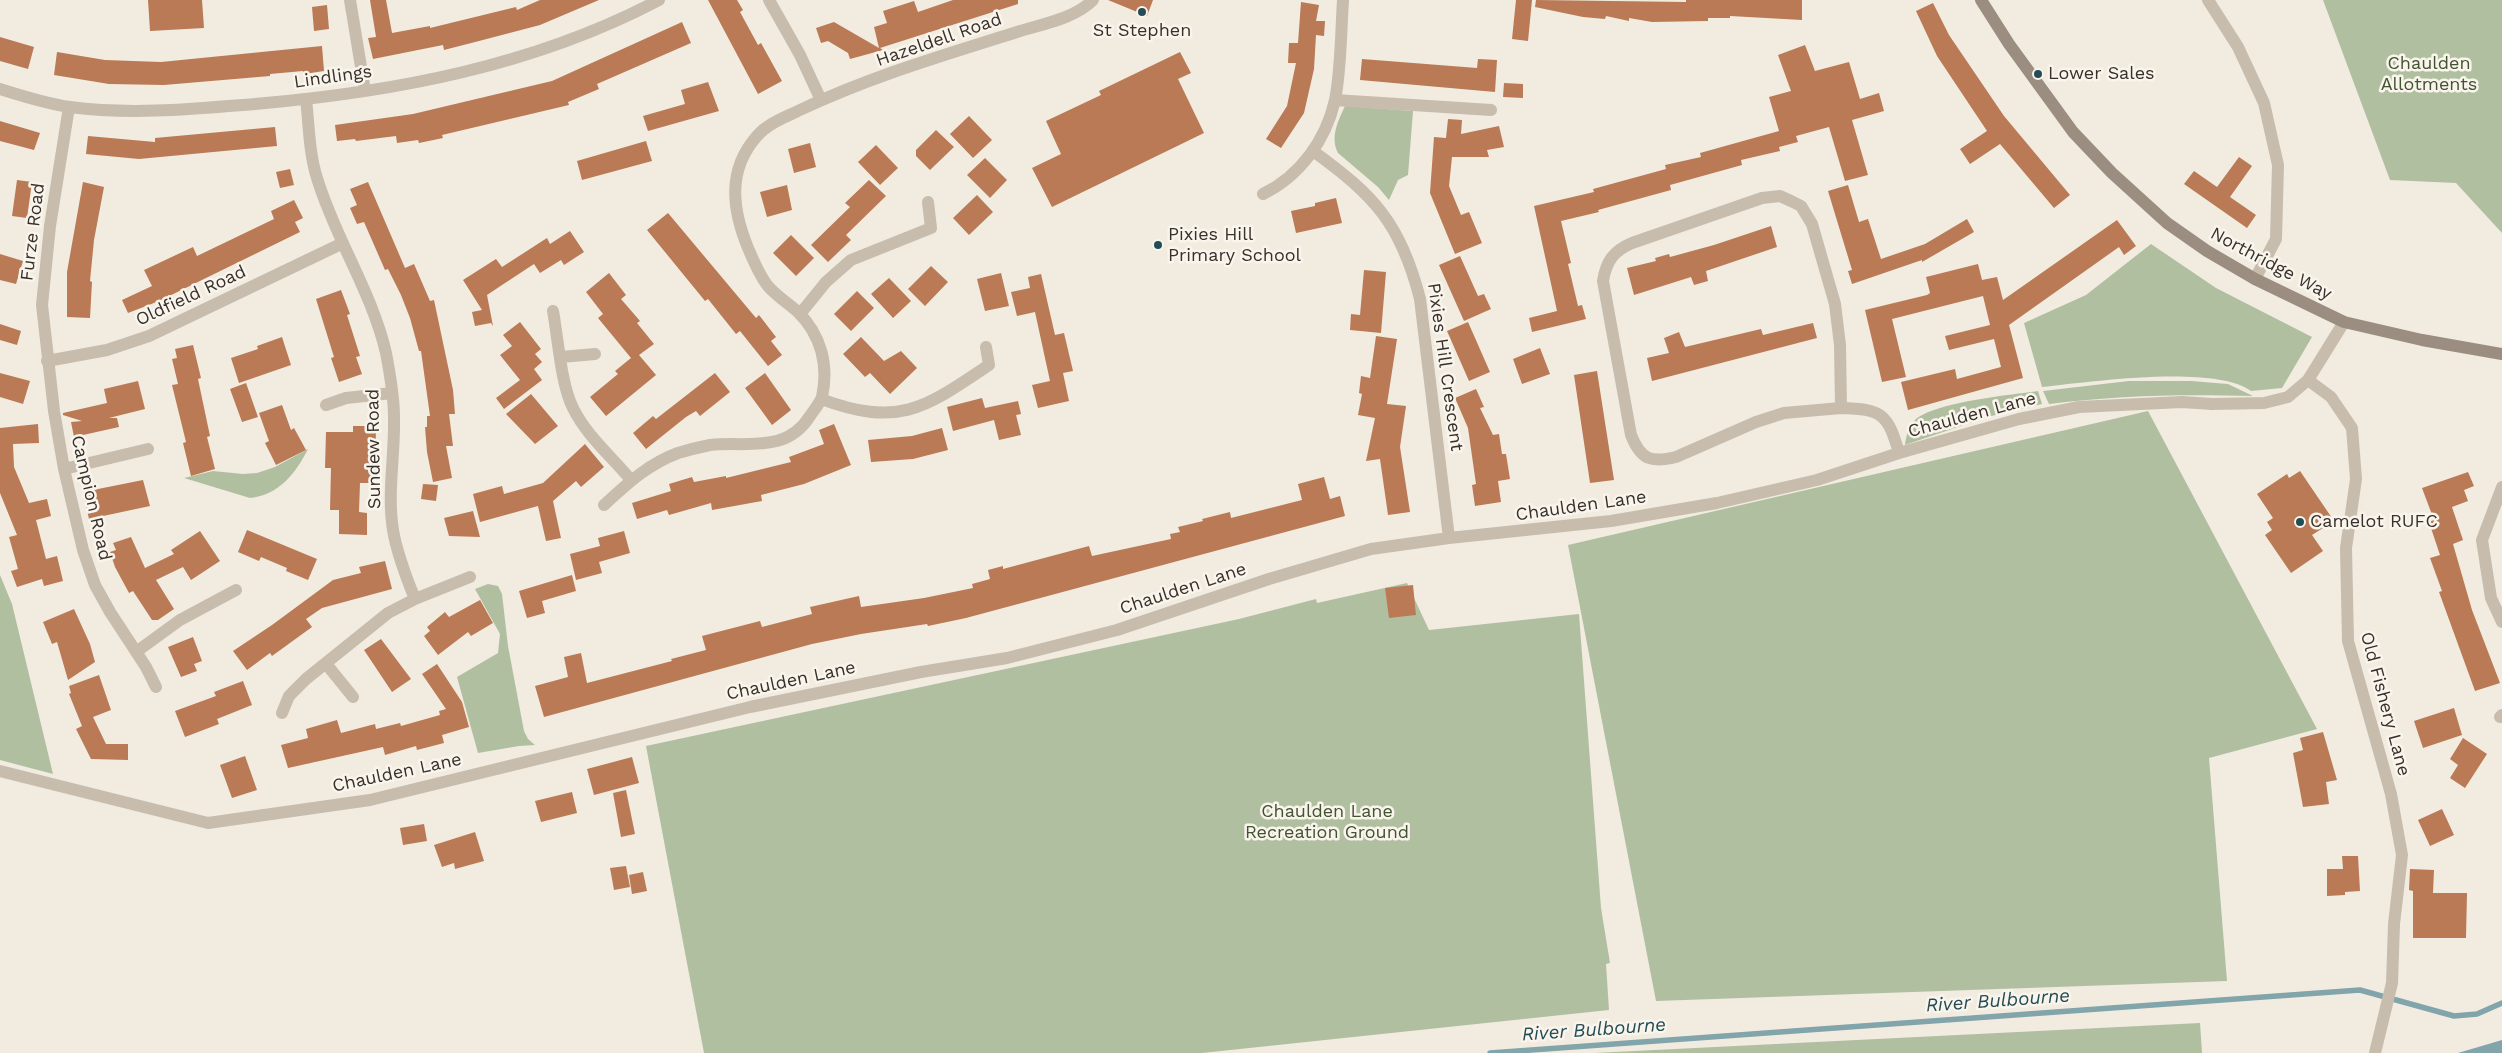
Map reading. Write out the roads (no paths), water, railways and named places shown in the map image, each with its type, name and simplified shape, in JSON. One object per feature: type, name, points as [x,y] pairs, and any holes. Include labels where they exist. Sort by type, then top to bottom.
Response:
[{"type":"street","points":[[350,0],[365,91]]},
{"type":"street","name":"Lindlings","points":[[0,89],[69,107],[176,111],[306,99],[437,78],[514,59],[570,41],[626,17],[659,0]]},
{"type":"street","points":[[769,0],[796,46],[821,100]]},
{"type":"street","name":"Hazeldell Road","points":[[822,399],[824,377],[821,346],[814,331],[800,314],[767,286],[753,262],[741,231],[734,205],[734,184],[737,172],[748,148],[759,133],[773,123],[821,100],[940,57],[1072,14],[1093,0]]},
{"type":"street","points":[[1263,194],[1281,185],[1294,174],[1313,151],[1335,100],[1344,0]]},
{"type":"street","name":"Northridge Way","points":[[1981,0],[2050,102],[2073,132],[2112,174],[2167,222],[2207,251],[2255,279],[2344,322],[2422,340],[2502,354]]},
{"type":"street","points":[[2208,0],[2238,47],[2264,104],[2278,164],[2276,239],[2255,279]]},
{"type":"street","name":"Sundew Road","points":[[306,99],[311,152],[317,177],[377,322],[386,354],[394,417],[391,488],[393,530],[404,571],[415,599]]},
{"type":"street","points":[[1335,100],[1491,110]]},
{"type":"street","name":"Furze Road","points":[[47,361],[42,304],[50,226],[69,107]]},
{"type":"street","name":"Pixies Hill Crescent","points":[[1313,151],[1347,176],[1374,202],[1389,220],[1413,271],[1420,299],[1449,538]]},
{"type":"street","points":[[1841,408],[1840,344],[1835,304],[1812,224],[1800,206],[1780,196],[1762,198],[1632,243],[1620,248],[1612,255],[1605,268],[1603,281],[1631,435],[1641,454],[1650,459],[1662,460],[1676,457],[1756,422],[1784,413],[1841,408],[1865,408],[1878,412],[1888,420],[1899,453]]},
{"type":"street","points":[[800,314],[826,282],[850,260],[931,228],[928,202]]},
{"type":"street","name":"Oldfield Road","points":[[47,361],[107,350],[149,336],[343,243]]},
{"type":"street","points":[[553,310],[565,385],[573,408],[583,424],[631,480]]},
{"type":"street","name":"Chaulden Lane","points":[[0,771],[208,823],[370,800],[750,707],[921,672],[1007,658],[1117,630],[1269,579],[1370,549],[1449,538],[1611,522],[1717,502],[1817,480],[1899,453],[2019,419],[2079,407],[2182,402],[2212,404],[2264,403],[2288,397],[2308,380],[2344,322]]},
{"type":"street","points":[[604,505],[631,480],[654,463],[680,453],[710,445],[767,445],[783,441],[796,433],[822,399],[879,414],[896,413],[938,399],[989,365],[986,347]]},
{"type":"street","points":[[562,357],[595,354]]},
{"type":"street","name":"Campion Road","points":[[47,361],[64,469],[83,550],[95,585],[156,687]]},
{"type":"street","name":"Old Fishery Lane","points":[[2308,380],[2331,396],[2352,428],[2356,479],[2346,548],[2348,642],[2391,794],[2402,855],[2394,924],[2392,984],[2375,1053]]},
{"type":"street","points":[[326,404],[346,398],[392,393]]},
{"type":"street","points":[[64,469],[148,449]]},
{"type":"street","points":[[2502,487],[2482,540],[2491,598],[2502,622]]},
{"type":"street","points":[[282,713],[289,696],[306,679],[327,665],[388,614],[415,599],[470,577]]},
{"type":"street","points":[[136,652],[180,620],[236,590]]},
{"type":"street","points":[[327,665],[353,697]]},
{"type":"water","points":[[2502,1040],[2502,1053],[2458,1053]]},
{"type":"waterway","name":"River Bulbourne","points":[[1490,1053],[2360,990],[2454,1016],[2477,1014],[2502,1003]]},
{"type":"place","name":"St Stephen","points":[[1142,12]]},
{"type":"place","name":"Lower Sales","points":[[2038,74]]},
{"type":"place","name":"Pixies Hill Primary School","points":[[1158,245]]},
{"type":"place","name":"Camelot RUFC","points":[[2300,522]]},
{"type":"park label","name":"Chaulden Allotments","points":[[2429,74]]},
{"type":"park label","name":"Chaulden Lane Recreation Ground","points":[[1327,822]]}]
